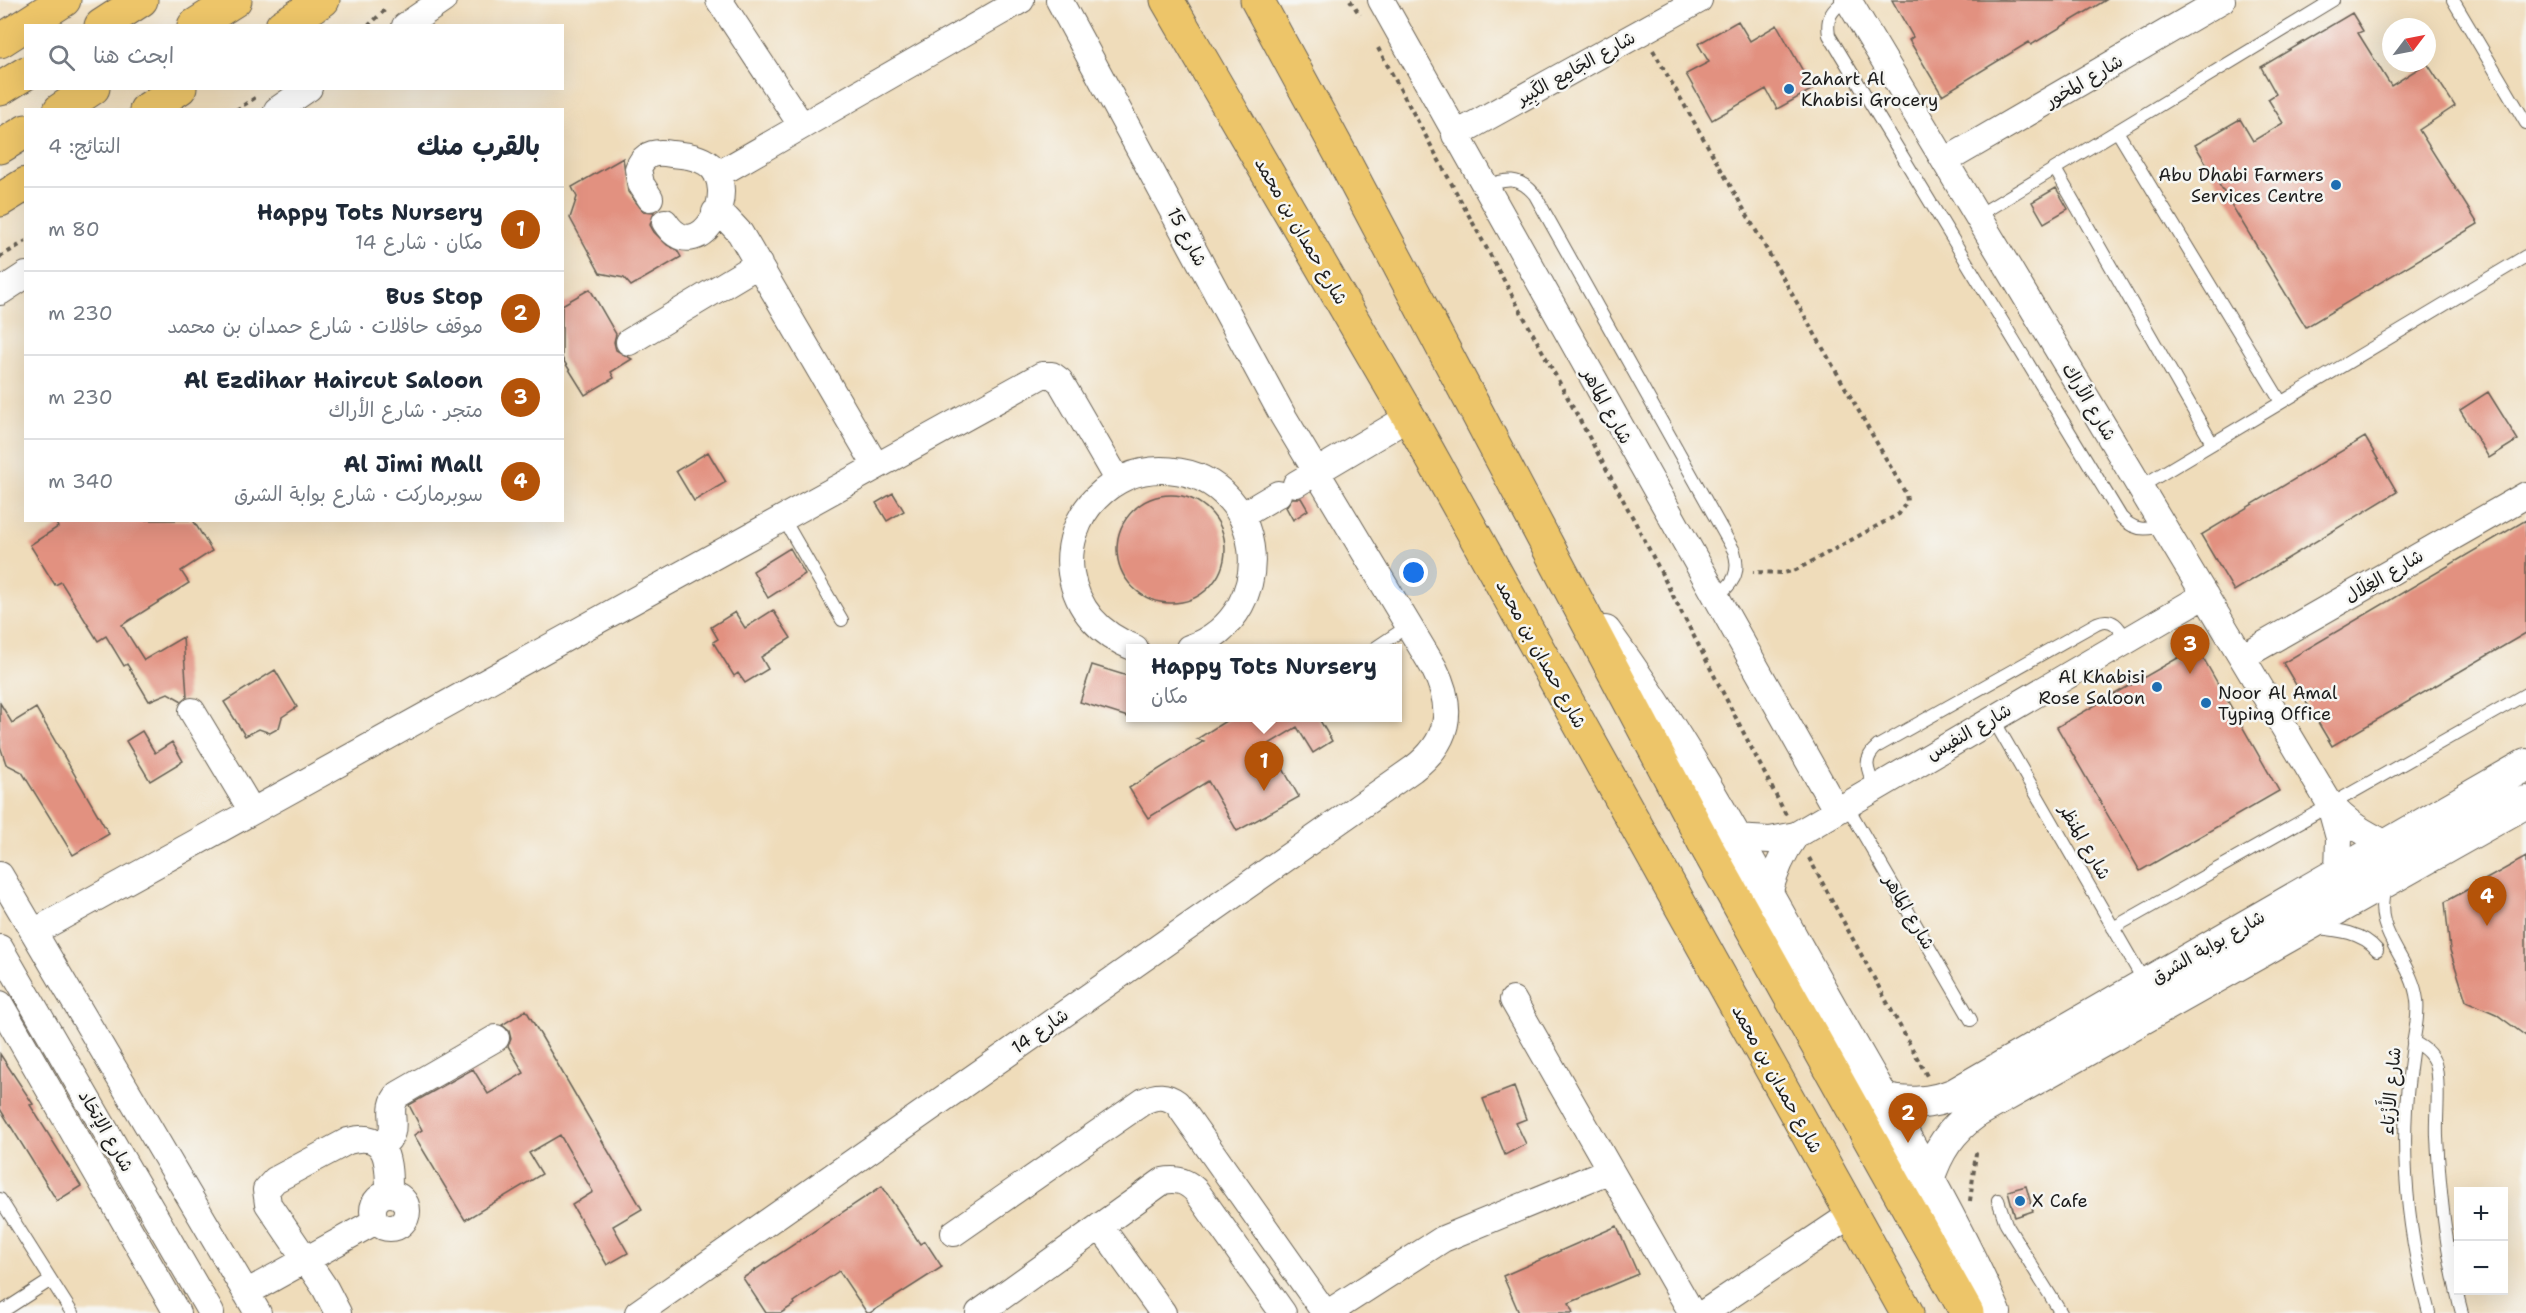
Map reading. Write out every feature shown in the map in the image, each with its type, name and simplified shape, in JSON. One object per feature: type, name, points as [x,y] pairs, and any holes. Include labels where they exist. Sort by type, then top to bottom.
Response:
[{"type":"main road","points":[[27,24],[64,0]]},
{"type":"main road","points":[[104,24],[141,0]]},
{"type":"main road","points":[[197,24],[235,0]]},
{"type":"main road","points":[[285,24],[323,0]]},
{"type":"main road","name":"شارع حمدان بن محمد","points":[[1167,0],[1409,417],[1907,1313]]},
{"type":"main road","points":[[1257,0],[1347,165],[1706,846],[1967,1313]]},
{"type":"main road","points":[[0,41],[24,26]]},
{"type":"main road","points":[[0,89],[24,74]]},
{"type":"main road","points":[[63,108],[90,90]]},
{"type":"main road","points":[[149,108],[177,90]]},
{"type":"main road","points":[[0,147],[24,132]]},
{"type":"main road","points":[[0,200],[24,185]]},
{"type":"street","points":[[398,15],[444,0]]},
{"type":"street","points":[[719,0],[802,126]]},
{"type":"street","points":[[717,175],[1021,0]]},
{"type":"street","name":"شارع 15","points":[[1059,0],[1253,362],[1297,484],[1408,626],[1443,686],[1447,707],[1445,725],[1438,744]]},
{"type":"street","name":"شارع الماهر","points":[[1381,0],[1715,597],[1840,807]]},
{"type":"street","name":"شارع الجَامِع الكَبِير","points":[[1455,135],[1698,0]]},
{"type":"street","name":"شارع الأراك","points":[[1847,0],[2330,804],[2344,820],[2356,829],[2387,844]]},
{"type":"street","name":"شارع المخور","points":[[1945,161],[2222,0]]},
{"type":"street","points":[[269,102],[303,90]]},
{"type":"street","points":[[650,198],[638,176],[638,169],[645,157],[652,153],[659,152],[701,159],[709,164],[717,175],[721,192],[709,228],[705,232],[693,237],[676,233],[665,222]]},
{"type":"street","points":[[715,212],[734,225],[759,264],[876,466]]},
{"type":"street","points":[[629,342],[759,264]]},
{"type":"street","points":[[0,292],[24,276]]},
{"type":"street","points":[[33,932],[876,466],[1047,374],[1060,381],[1118,481]]},
{"type":"street","points":[[1241,516],[1409,417]]},
{"type":"street","points":[[1126,645],[1120,643],[1092,620],[1075,589],[1071,571],[1071,553],[1074,535],[1090,503],[1118,481],[1151,470],[1186,473],[1218,489],[1231,501],[1241,516],[1252,550],[1251,577],[1243,603],[1234,618],[1221,631],[1199,644]]},
{"type":"street","name":"شارع الغِلَال","points":[[2242,657],[2526,495]]},
{"type":"street","points":[[1567,584],[1612,641],[1667,721],[1928,1180],[1995,1313]]},
{"type":"street","name":"شارع النفيس","points":[[1735,838],[1770,840],[1796,835],[1840,807],[2205,595]]},
{"type":"street","points":[[192,711],[252,811]]},
{"type":"street","name":"شارع 14","points":[[638,1313],[1413,769],[1427,758],[1438,744]]},
{"type":"street","name":"شارع بوابة الشرق","points":[[1882,1099],[1911,1104],[1941,1100],[1955,1094],[2526,765]]},
{"type":"street","name":"شارع بوابة الشرق","points":[[1928,1180],[1940,1150],[1948,1138],[1976,1112],[2526,802]]},
{"type":"street","name":"شارع الأراك","points":[[2330,804],[2338,838],[2338,872]]},
{"type":"street","name":"شارع النفيس","points":[[1768,897],[1781,858],[1796,835]]},
{"type":"street","points":[[0,875],[252,1303],[306,1260],[376,1221],[381,1226],[389,1228],[403,1223],[407,1216],[404,1200],[389,1194],[389,1162],[381,1146],[368,1140],[348,1142],[275,1180],[268,1186],[265,1195],[268,1204],[306,1260],[325,1288],[338,1313]]},
{"type":"street","name":"شارع الإتحَاد","points":[[0,948],[211,1313]]},
{"type":"street","points":[[1513,1000],[1608,1171],[1692,1313]]},
{"type":"street","name":"شارع الإتحَاد","points":[[3,1014],[177,1313]]},
{"type":"street","points":[[381,1146],[392,1135],[394,1128],[392,1108],[399,1094],[496,1038]]},
{"type":"street","points":[[954,1233],[1144,1101],[1157,1096],[1164,1096],[1177,1103],[1326,1313],[1462,1229],[1496,1219],[1608,1171]]},
{"type":"street","points":[[979,1313],[1163,1181],[1171,1179],[1186,1182],[1197,1192],[1283,1313]]},
{"type":"street","points":[[1704,1313],[1852,1214]]},
{"type":"street","points":[[1100,1226],[1163,1313]]},
{"type":"lane","points":[[1847,0],[1832,10],[1827,26],[1842,56],[2121,517],[2127,523],[2143,530],[2163,524]]},
{"type":"lane","points":[[1977,216],[2333,0]]},
{"type":"lane","points":[[2453,0],[2526,123]]},
{"type":"lane","points":[[2117,131],[2281,402]]},
{"type":"lane","points":[[2055,169],[2212,443]]},
{"type":"lane","points":[[1484,187],[1509,179],[1528,186],[1535,195],[1734,551],[1737,571],[1728,588],[1715,597]]},
{"type":"lane","points":[[2140,487],[2526,256]]},
{"type":"lane","points":[[783,518],[842,621]]},
{"type":"lane","points":[[1875,787],[1866,770],[1866,763],[1878,746],[2097,622],[2109,620],[2115,623],[2127,641]]},
{"type":"lane","points":[[1381,644],[1408,626]]},
{"type":"lane","points":[[2113,928],[2526,693]]},
{"type":"lane","name":"شارع المنظر","points":[[1993,718],[2145,984]]},
{"type":"lane","name":"شارع الماهر","points":[[1840,807],[1971,1020]]},
{"type":"lane","name":"شارع الأَزْيَاء","points":[[2388,880],[2382,897],[2381,915],[2385,932],[2409,973],[2416,992],[2419,1012],[2413,1042],[2406,1108],[2406,1179],[2414,1247],[2429,1313]]},
{"type":"lane","points":[[2305,927],[2350,933],[2370,942],[2377,950]]},
{"type":"lane","points":[[2413,1042],[2428,1052],[2436,1068],[2436,1127],[2442,1213],[2447,1248],[2462,1313]]},
{"type":"lane","points":[[0,1199],[72,1313]]},
{"type":"lane","points":[[1998,1200],[2006,1224],[2061,1313]]},
{"type":"lane","points":[[0,1313],[51,1280]]},
{"type":"path","points":[[1350,0],[1364,21]]},
{"type":"path","points":[[373,24],[398,15]]},
{"type":"path","points":[[1643,31],[1906,494],[1907,501],[1899,514],[1808,565],[1784,573],[1737,571]]},
{"type":"path","points":[[1375,42],[1639,530],[1796,835],[1941,1100]]},
{"type":"path","points":[[244,108],[269,102]]},
{"type":"path","points":[[0,257],[24,242]]},
{"type":"building","points":[[1892,0],[2106,0],[2031,45],[2029,42],[1942,95],[1909,40],[1913,37]]},
{"type":"building","name":"Abu Dhabi Farmers Services Centre","points":[[2352,13],[2363,31],[2358,33],[2391,86],[2413,72],[2433,72],[2455,106],[2419,130],[2478,224],[2306,327],[2195,145],[2240,119],[2253,141],[2283,123],[2268,99],[2276,94],[2261,67]]},
{"type":"building","points":[[1738,21],[1750,41],[1777,25],[1813,89],[1777,109],[1766,89],[1712,120],[1686,74],[1709,62],[1698,44]]},
{"type":"building","points":[[623,158],[628,192],[643,211],[654,212],[650,225],[654,232],[667,245],[677,250],[681,257],[631,286],[624,278],[600,273],[570,218],[577,197],[572,187]]},
{"type":"building","points":[[2056,188],[2068,209],[2044,223],[2032,202]]},
{"type":"building","points":[[590,289],[616,334],[614,342],[616,350],[632,359],[611,372],[614,378],[585,395],[564,361],[564,304]]},
{"type":"building","points":[[2488,392],[2518,440],[2489,458],[2460,410]]},
{"type":"building","points":[[2365,437],[2397,492],[2234,591],[2201,535]]},
{"type":"building","points":[[708,452],[726,482],[694,501],[676,471]]},
{"type":"building","points":[[893,493],[904,511],[887,521],[876,503]]},
{"type":"building","points":[[1171,495],[1192,499],[1209,511],[1221,528],[1225,549],[1221,570],[1209,587],[1192,599],[1171,603],[1150,599],[1133,587],[1121,570],[1117,549],[1121,528],[1133,511],[1150,499]]},
{"type":"building","points":[[1292,498],[1301,498],[1308,510],[1293,520],[1286,507]]},
{"type":"building","points":[[2526,520],[2526,633],[2332,746],[2283,663]]},
{"type":"building","points":[[55,522],[194,522],[212,551],[181,571],[189,583],[122,625],[144,660],[183,637],[187,697],[182,701],[168,693],[149,701],[127,664],[124,666],[106,636],[98,641],[61,582],[55,585],[30,545],[58,527]]},
{"type":"building","points":[[790,548],[805,574],[768,598],[753,571]]},
{"type":"building","points":[[773,610],[791,638],[761,657],[768,669],[745,683],[738,673],[734,676],[713,642],[718,639],[711,627],[735,612],[745,628]]},
{"type":"building","points":[[2197,647],[2279,791],[2140,871],[2057,727]]},
{"type":"building","points":[[1092,665],[1126,675],[1126,716],[1080,702]]},
{"type":"building","points":[[275,670],[297,707],[282,717],[279,728],[270,733],[259,729],[245,736],[224,702]]},
{"type":"building","points":[[0,703],[12,723],[36,708],[109,834],[73,855],[22,772],[6,764],[0,746]]},
{"type":"building","points":[[1224,722],[1321,722],[1332,741],[1313,753],[1297,727],[1269,744],[1299,797],[1237,831],[1208,781],[1148,818],[1129,788],[1204,741],[1197,739]]},
{"type":"building","points":[[142,731],[155,753],[172,742],[183,761],[150,781],[126,741]]},
{"type":"building","points":[[2526,857],[2526,1036],[2496,1014],[2466,1001],[2450,950],[2445,902]]},
{"type":"building","points":[[526,1010],[642,1209],[613,1226],[628,1253],[607,1265],[572,1205],[593,1192],[560,1135],[529,1153],[542,1174],[465,1220],[414,1135],[422,1130],[409,1105],[473,1069],[488,1094],[524,1073],[508,1046],[511,1039],[509,1031],[502,1025]]},
{"type":"building","points":[[0,1054],[33,1104],[30,1105],[81,1186],[57,1201],[0,1109]]},
{"type":"building","points":[[1514,1087],[1526,1119],[1516,1123],[1526,1144],[1505,1155],[1483,1099]]},
{"type":"building","points":[[882,1186],[920,1244],[925,1241],[942,1267],[870,1313],[867,1313],[839,1271],[781,1313],[766,1313],[743,1278]]},
{"type":"building","name":"X Cafe","points":[[2026,1186],[2033,1211],[2015,1217],[2008,1191]]},
{"type":"building","points":[[1617,1226],[1638,1274],[1569,1303],[1573,1313],[1519,1313],[1503,1276]]},
{"type":"place","name":"Zahart Al Khabisi Grocery","points":[[1789,89]]},
{"type":"place","name":"Abu Dhabi Farmers Services Centre","points":[[2336,185]]},
{"type":"place","name":"Al Ezdihar Haircut Saloon","points":[[2190,674]]},
{"type":"place","name":"Al Khabisi Rose Saloon","points":[[2157,687]]},
{"type":"place","name":"Noor Al Amal Typing Office","points":[[2206,703]]},
{"type":"place","name":"Happy Tots Nursery","points":[[1264,791]]},
{"type":"place","name":"Al Jimi Mall","points":[[2487,926]]},
{"type":"place","name":"Bus Stop","points":[[1908,1143]]},
{"type":"place","name":"X Cafe","points":[[2020,1201]]}]
